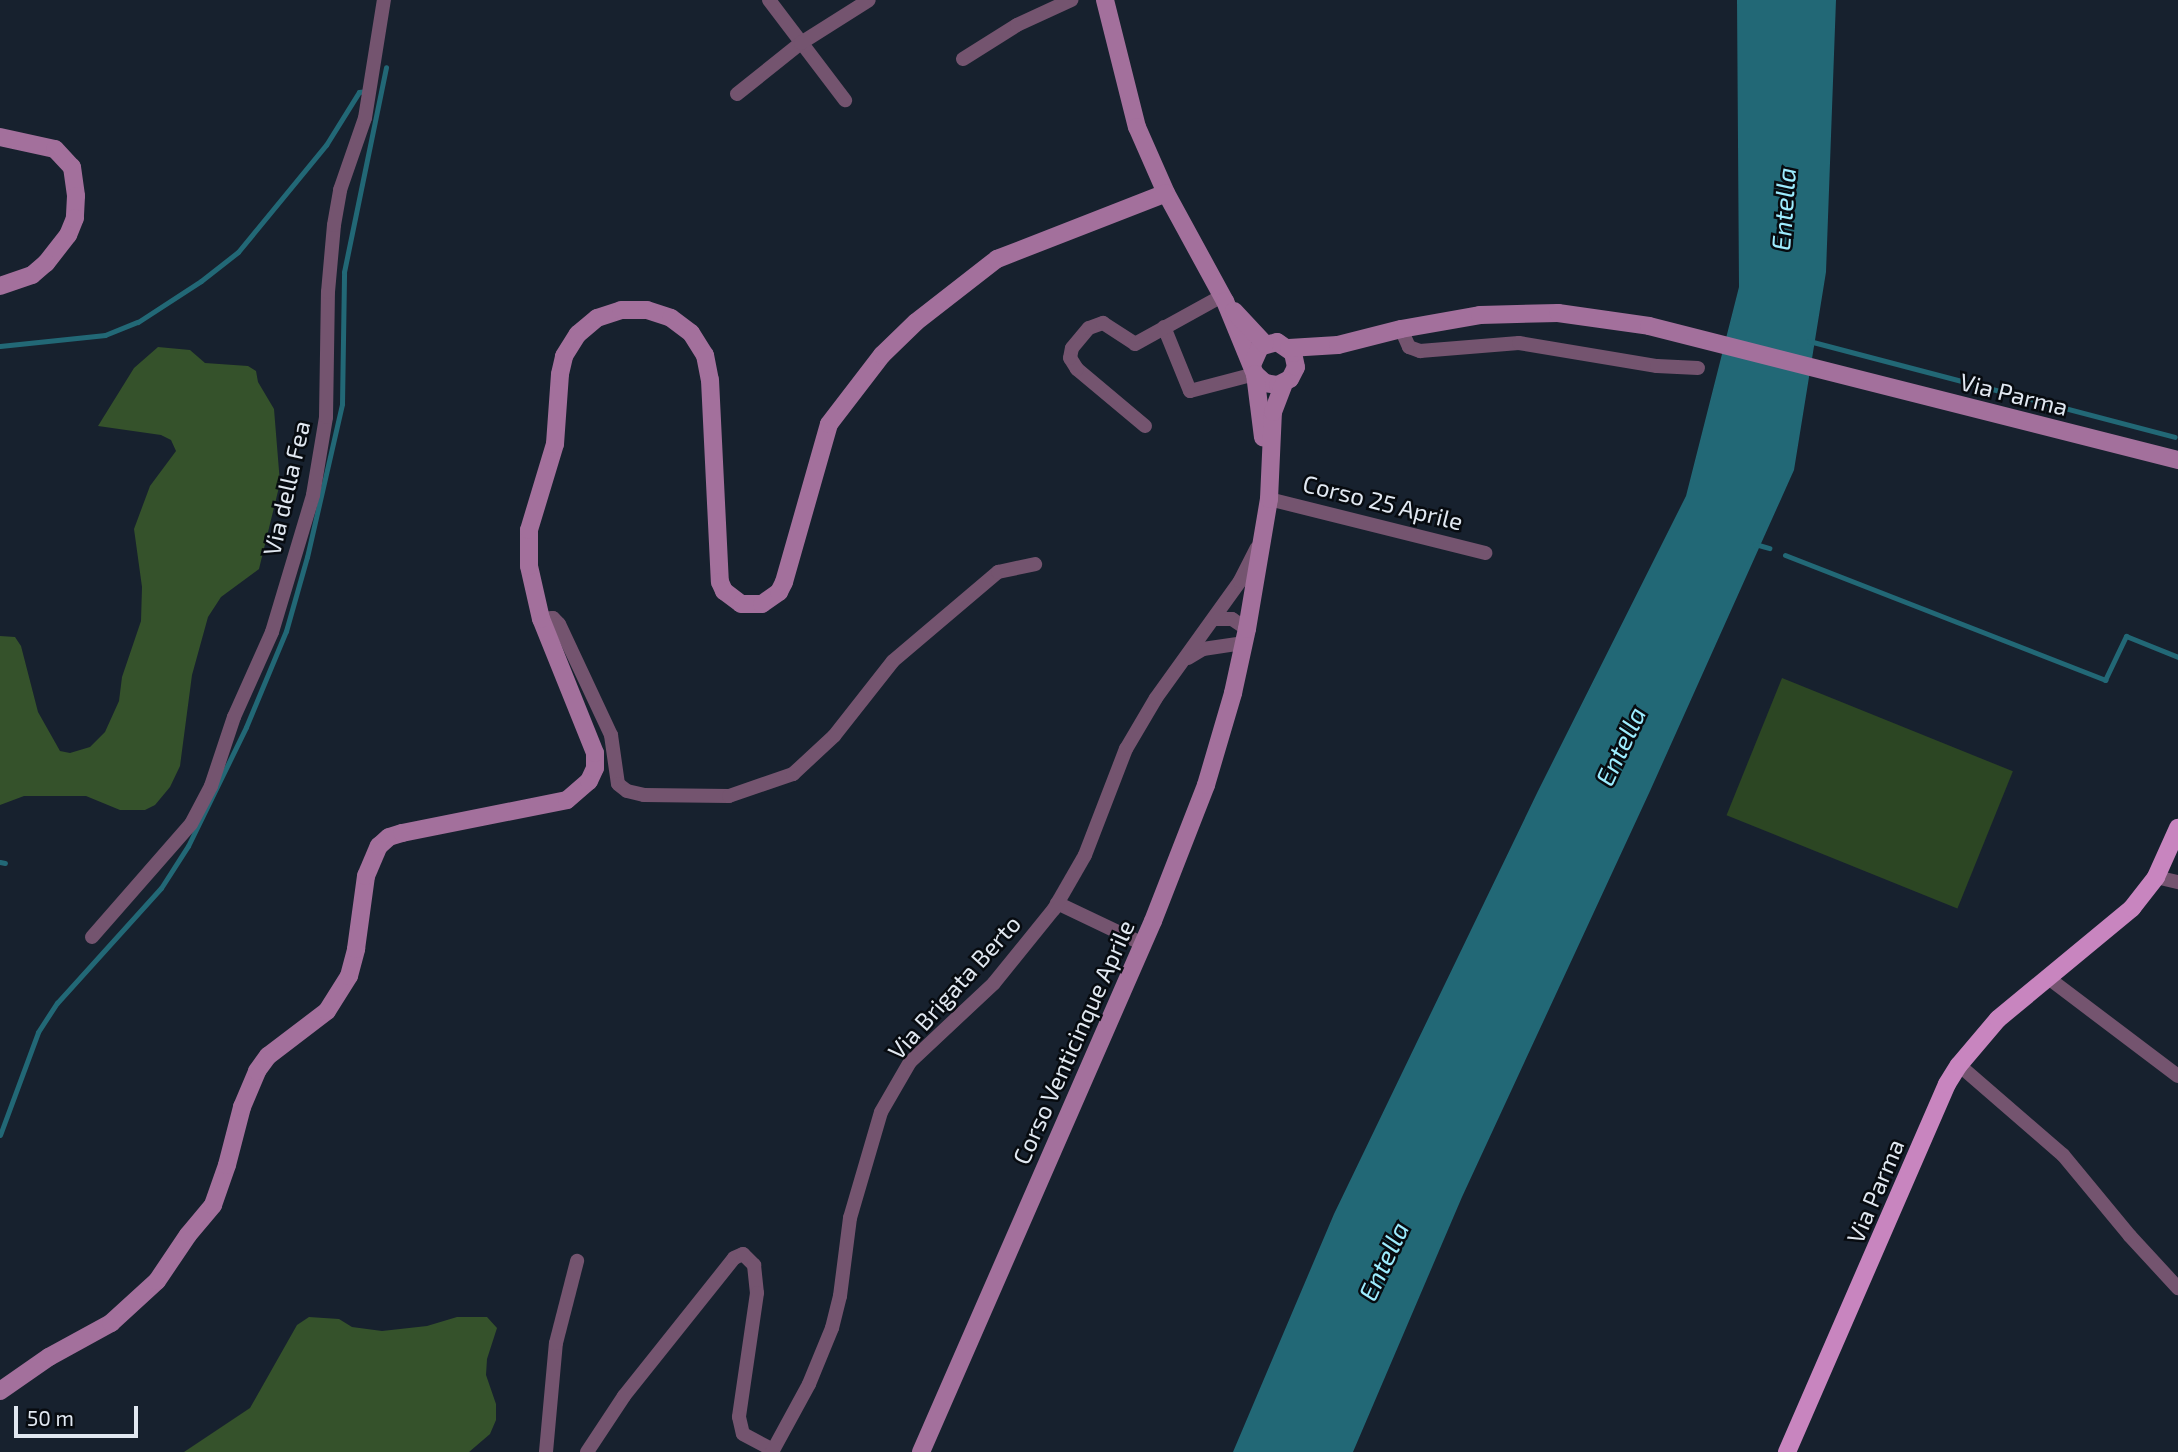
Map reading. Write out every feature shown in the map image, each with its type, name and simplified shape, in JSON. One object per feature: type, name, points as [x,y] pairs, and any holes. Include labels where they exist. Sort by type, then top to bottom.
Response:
[{"type":"main road","points":[[1105,0],[1126,92],[1166,193],[1223,299],[1265,344]]},
{"type":"main road","points":[[0,137],[55,149],[72,167],[76,196],[75,218],[68,235],[46,263],[32,275],[0,286]]},
{"type":"main road","points":[[0,1391],[48,1357],[111,1323],[158,1281],[188,1235],[213,1205],[242,1107],[257,1071],[268,1056],[327,1011],[349,976],[356,949],[366,876],[379,846],[389,837],[402,833],[567,800],[589,782],[595,768],[592,739],[541,619],[529,565],[528,530],[555,444],[555,416],[564,356],[578,334],[597,318],[621,310],[647,310],[671,318],[691,334],[705,355],[710,380],[720,582],[732,599],[741,604],[762,604],[779,592],[783,582],[829,424],[882,355],[925,314],[996,259],[1166,193]]},
{"type":"main road","name":"Corso 25 Aprile","points":[[1223,299],[1254,369],[1268,468],[1269,499],[1264,536],[1245,636]]},
{"type":"main road","name":"Via Parma","points":[[1338,345],[1467,316],[1524,312],[1558,313],[1649,326],[2178,460]]},
{"type":"main road","points":[[1296,367],[1293,353],[1277,342],[1265,344],[1256,352],[1254,369],[1271,385],[1284,383],[1296,367],[1338,345]]},
{"type":"main road","points":[[1289,348],[1338,345]]},
{"type":"main road","name":"Corso 25 Aprile","points":[[1268,468],[1273,412],[1284,383]]},
{"type":"main road","name":"Corso Venticinque Aprile","points":[[921,1452],[1143,944],[1206,785],[1233,693],[1245,636]]},
{"type":"main road","name":"Via Parma","points":[[1787,1452],[1947,1084],[1997,1019],[2132,908],[2156,877],[2178,828]]},
{"type":"street","name":"Via della Fea","points":[[92,937],[191,824],[211,786],[234,717],[272,632],[313,495],[326,417],[328,292],[334,225],[340,190],[365,118],[384,0]]},
{"type":"street","points":[[769,0],[845,100]]},
{"type":"street","points":[[737,94],[801,43],[869,0]]},
{"type":"street","points":[[963,59],[1017,25],[1072,0]]},
{"type":"street","points":[[1145,426],[1077,369],[1070,358],[1072,348],[1097,324],[1103,323],[1135,344],[1223,299]]},
{"type":"street","points":[[1164,327],[1190,391],[1254,369]]},
{"type":"street","points":[[1401,329],[1409,348],[1420,351],[1519,343],[1657,366],[1698,368]]},
{"type":"street","name":"Corso 25 Aprile","points":[[1269,499],[1485,553]]},
{"type":"street","name":"Via Brigata Berto","points":[[772,1451],[809,1384],[832,1328],[850,1218],[881,1112],[910,1062],[994,983],[1057,903],[1085,855],[1126,749],[1180,662],[1240,581],[1264,536]]},
{"type":"street","points":[[541,619],[553,618],[559,624],[611,735],[618,784],[627,791],[644,795],[729,796],[793,774],[834,736],[893,661],[998,572],[1035,564]]},
{"type":"street","points":[[1180,662],[1203,649],[1245,636],[1232,619],[1214,619]]},
{"type":"street","points":[[2156,877],[2178,882]]},
{"type":"street","points":[[1057,903],[1143,944]]},
{"type":"street","points":[[2047,977],[2178,1076]]},
{"type":"street","points":[[1959,1065],[2063,1155],[2130,1236],[2178,1288]]},
{"type":"street","points":[[587,1452],[624,1395],[734,1258],[743,1254],[754,1265],[757,1293],[739,1417],[743,1434],[772,1451]]},
{"type":"street","points":[[546,1452],[556,1343],[577,1261]]},
{"type":"green space","points":[[158,347],[190,350],[205,363],[248,366],[256,371],[258,382],[274,409],[280,483],[259,569],[221,597],[208,617],[192,675],[180,766],[170,787],[155,805],[145,810],[120,810],[86,796],[24,796],[0,805],[0,636],[15,637],[21,646],[38,712],[60,751],[70,753],[90,747],[105,732],[119,701],[122,677],[141,621],[142,587],[134,529],[150,486],[176,451],[171,440],[161,435],[98,426],[134,368]]},
{"type":"green space","points":[[1782,678],[2013,771],[1957,909],[1727,815]]},
{"type":"green space","points":[[309,1317],[339,1319],[352,1327],[382,1331],[427,1326],[457,1317],[487,1317],[497,1328],[487,1359],[486,1375],[496,1404],[496,1420],[490,1434],[469,1452],[184,1452],[250,1408],[297,1325]]},
{"type":"water","name":"Entella","points":[[1737,0],[1836,0],[1826,272],[1794,470],[1650,791],[1462,1197],[1353,1452],[1233,1452],[1334,1214],[1538,791],[1686,496],[1739,287]]},
{"type":"waterway","points":[[0,1135],[38,1032],[57,1003],[161,888],[188,846],[246,727],[286,631],[307,557],[342,404],[344,272],[386,67]]},
{"type":"waterway","points":[[0,346],[105,335],[138,322],[201,281],[238,252],[326,145],[359,92],[367,91]]},
{"type":"waterway","points":[[1809,341],[2175,437]]},
{"type":"waterway","points":[[1755,544],[1769,548]]},
{"type":"waterway","points":[[1785,555],[2105,680],[2126,636],[2178,657]]},
{"type":"waterway","points":[[0,862],[5,863]]}]
